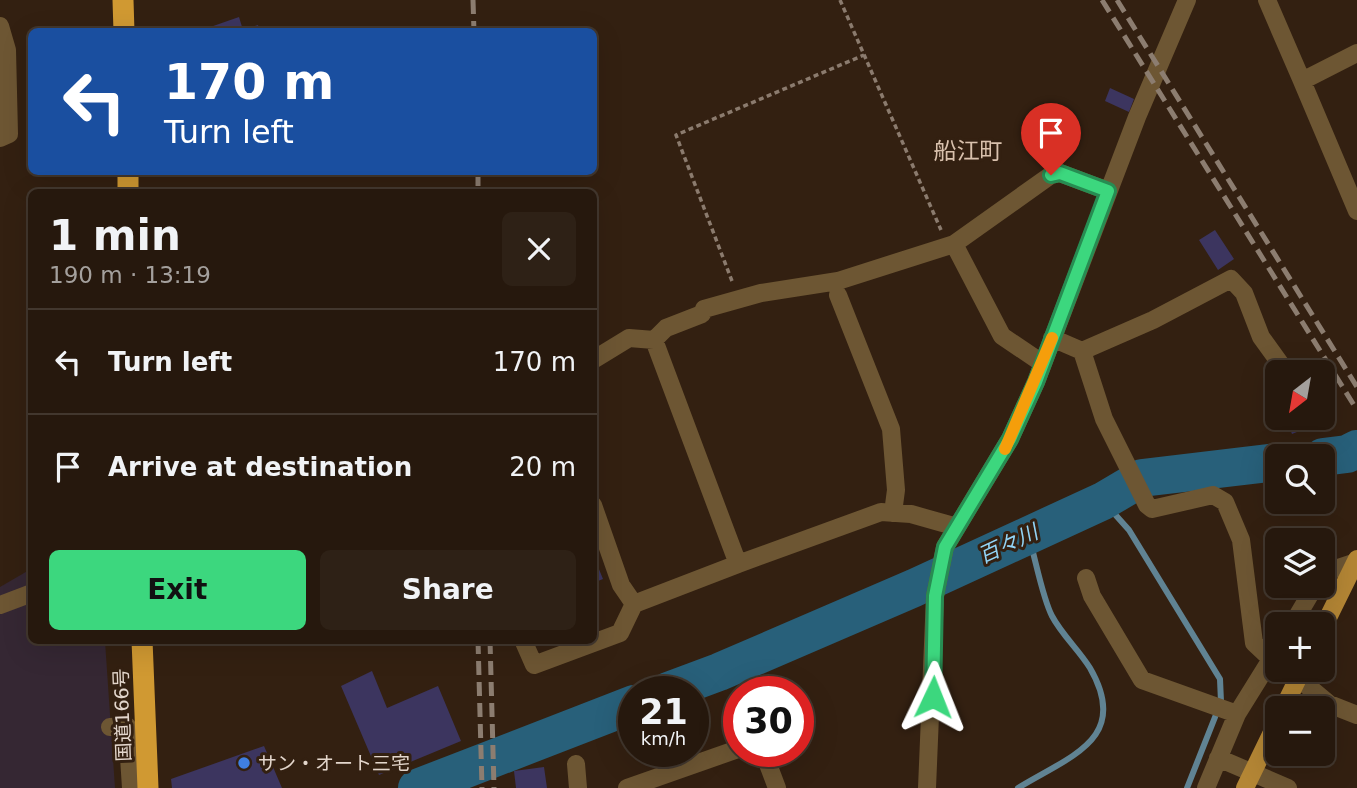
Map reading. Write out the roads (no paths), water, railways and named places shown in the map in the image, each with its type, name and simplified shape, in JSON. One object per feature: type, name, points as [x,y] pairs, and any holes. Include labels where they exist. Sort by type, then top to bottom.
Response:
[{"type":"highway","points":[[123,0],[124,28]]},
{"type":"highway","name":"国道166号","points":[[142,644],[148,788]]},
{"type":"main road","points":[[1331,612],[1356,560]]},
{"type":"main road","points":[[1245,788],[1265,746]]},
{"type":"street","points":[[928,788],[935,596],[943,554],[1010,439],[1187,0]]},
{"type":"street","points":[[1267,0],[1354,191],[1357,211]]},
{"type":"street","points":[[0,138],[9,134],[7,50],[1,34]]},
{"type":"street","points":[[1302,81],[1357,53]]},
{"type":"street","points":[[597,358],[629,338],[654,340],[666,328],[702,314],[704,309],[739,299],[838,281],[954,244],[1051,175],[1060,173],[1108,191]]},
{"type":"street","points":[[954,244],[1002,335],[1042,363]]},
{"type":"street","points":[[1052,338],[1082,351],[1153,320],[1231,279],[1244,293],[1261,337],[1278,360]]},
{"type":"street","points":[[838,295],[891,429],[896,490],[893,513]]},
{"type":"street","points":[[654,340],[738,564]]},
{"type":"street","points":[[1082,351],[1104,419],[1147,505],[1152,509],[1161,508],[1213,495],[1226,502],[1241,540],[1254,643],[1265,648]]},
{"type":"street","points":[[597,642],[620,633],[634,604],[881,512],[911,514],[957,527]]},
{"type":"street","points":[[597,516],[621,585],[634,604]]},
{"type":"street","points":[[1335,568],[1356,560]]},
{"type":"street","points":[[1086,578],[1092,596],[1142,680],[1233,713]]},
{"type":"street","points":[[0,605],[28,594]]},
{"type":"street","points":[[525,644],[534,666],[591,644]]},
{"type":"street","points":[[1206,788],[1233,713],[1265,666]]},
{"type":"street","points":[[1308,682],[1329,704],[1357,715]]},
{"type":"street","points":[[110,727],[127,726],[131,788]]},
{"type":"street","points":[[627,788],[723,753]]},
{"type":"street","points":[[1218,758],[1288,788]]},
{"type":"street","points":[[576,764],[578,788]]},
{"type":"street","points":[[769,767],[777,788]]},
{"type":"waterway","name":"百々川","points":[[1335,456],[1357,449]]},
{"type":"waterway","name":"百々川","points":[[708,676],[914,588],[1103,501],[1142,478],[1265,464]]},
{"type":"waterway","points":[[1103,501],[1129,530],[1220,679],[1221,702],[1187,788]]},
{"type":"waterway","points":[[1018,788],[1057,766],[1089,743],[1099,729],[1103,712],[1101,692],[1090,668],[1048,608],[1028,534]]},
{"type":"waterway","name":"百々川","points":[[417,788],[618,710]]},
{"type":"railway","points":[[473,0],[474,28]]},
{"type":"railway","points":[[1102,0],[1357,410]]},
{"type":"railway","points":[[1117,0],[1357,387]]},
{"type":"railway","points":[[478,175],[478,189]]},
{"type":"railway","points":[[478,644],[482,788]]},
{"type":"railway","points":[[490,644],[494,788]]},
{"type":"place","name":"サン・オート三宅","points":[[244,763]]},
{"type":"district","name":"船江町","points":[[968,151]]}]
